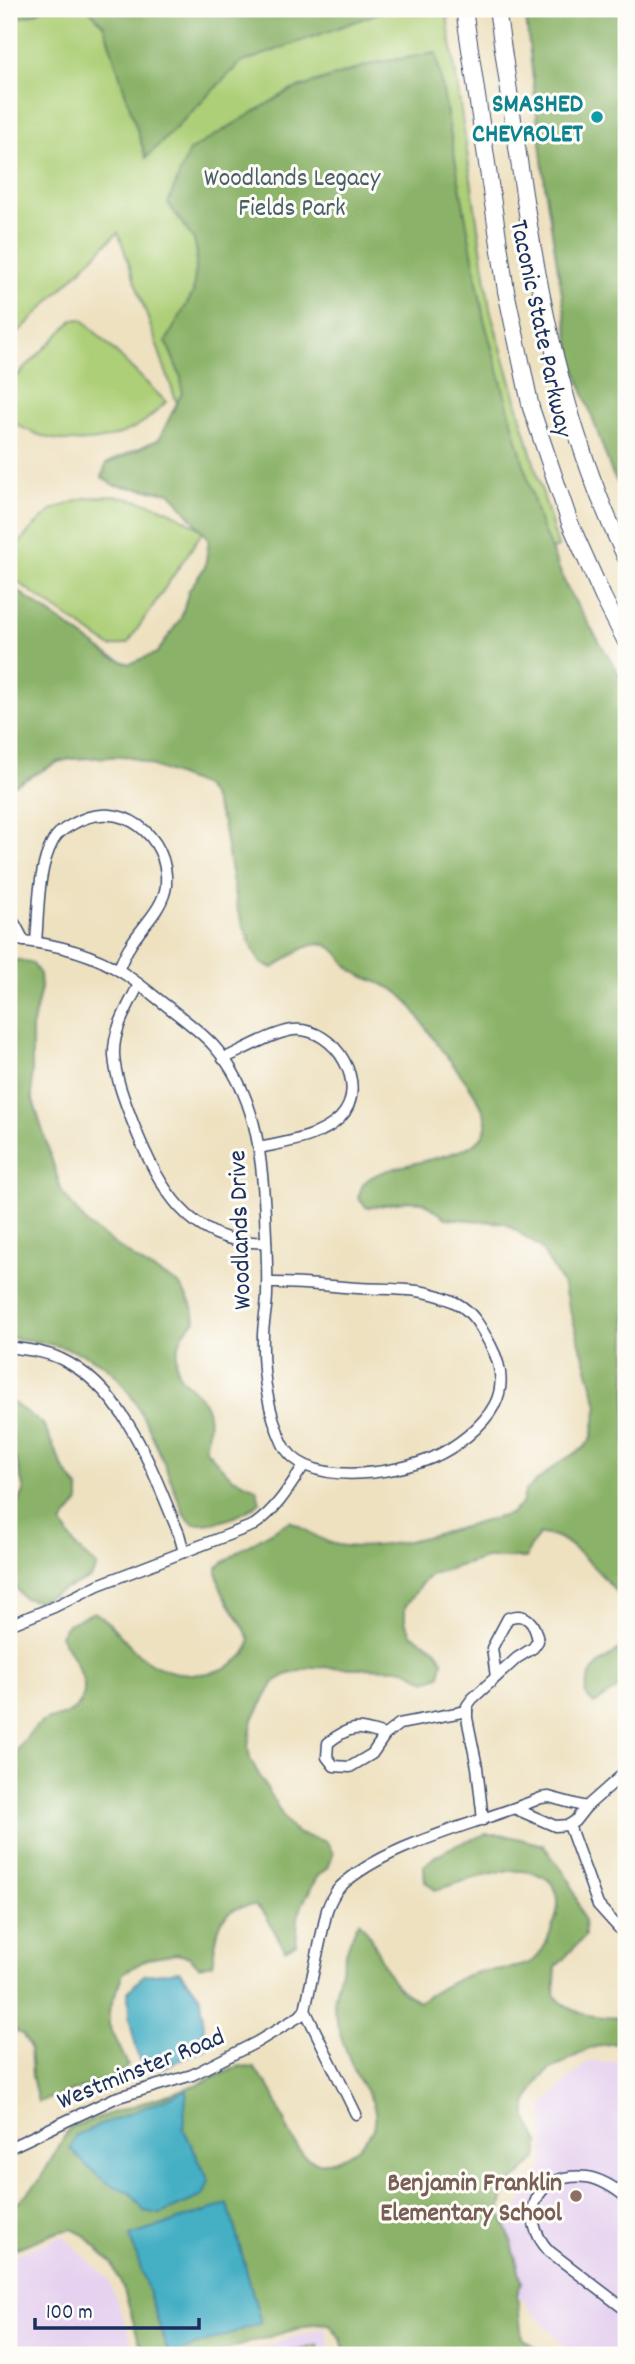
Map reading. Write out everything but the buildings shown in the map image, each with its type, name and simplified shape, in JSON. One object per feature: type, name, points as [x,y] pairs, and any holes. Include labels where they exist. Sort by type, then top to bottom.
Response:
[{"type":"highway","name":"Taconic State Parkway","points":[[464,9],[506,291],[531,408],[570,523],[626,642]]},
{"type":"highway","name":"Taconic State Parkway","points":[[497,9],[548,332],[576,435],[604,510],[626,558]]},
{"type":"street","points":[[36,942],[40,894],[46,860],[53,841],[61,831],[81,819],[98,815],[126,817],[146,831],[158,845],[166,887],[161,903],[129,946],[118,970]]},
{"type":"street","points":[[9,921],[15,924],[24,941]]},
{"type":"street","name":"Woodlands Drive","points":[[9,939],[60,946],[118,970],[139,984],[212,1045],[242,1091],[253,1119],[262,1161],[267,1283],[263,1335],[266,1393],[271,1416],[283,1446],[304,1465]]},
{"type":"street","points":[[139,984],[122,1018],[114,1053],[128,1109],[148,1161],[157,1179],[183,1211],[212,1232],[232,1241],[266,1242]]},
{"type":"street","points":[[223,1059],[281,1033],[294,1030],[315,1033],[335,1047],[346,1064],[351,1080],[350,1101],[340,1118],[317,1133],[259,1148]]},
{"type":"street","points":[[9,1625],[98,1585],[254,1525],[280,1503],[304,1465],[335,1473],[358,1475],[408,1466],[433,1458],[463,1440],[488,1415],[496,1402],[500,1390],[500,1362],[483,1331],[459,1305],[411,1289],[267,1283]]},
{"type":"street","points":[[9,1347],[63,1359],[103,1390],[132,1429],[179,1534],[184,1552]]},
{"type":"street","points":[[483,1820],[467,1711],[471,1699],[496,1677],[517,1658],[533,1648],[538,1640],[533,1622],[523,1616],[508,1618],[492,1648],[496,1677]]},
{"type":"street","points":[[385,1735],[354,1727],[328,1743],[327,1757],[334,1766],[350,1767],[372,1754],[385,1735],[399,1724],[467,1711]]},
{"type":"street","points":[[516,1809],[555,1826],[569,1825],[625,1774]]},
{"type":"street","points":[[356,2114],[305,2010],[332,1897],[340,1887],[390,1853],[541,1798],[549,1797],[586,1807]]},
{"type":"street","points":[[569,1825],[598,1905],[626,1936]]},
{"type":"street","name":"Westminster Road","points":[[9,2148],[115,2098],[192,2075],[257,2042],[300,2016],[305,2010]]},
{"type":"street","points":[[626,2197],[588,2177],[566,2178],[553,2181],[541,2192],[531,2215],[538,2240],[626,2310]]},
{"type":"shaded area","name":"Benjamin Franklin Elementary School","points":[[626,2059],[626,2355],[572,2355],[517,2294],[505,2226],[544,2165],[543,2105],[588,2061]]},
{"type":"shaded area","points":[[63,2236],[108,2278],[137,2355],[9,2355],[9,2257]]},
{"type":"shaded area","points":[[325,2327],[332,2355],[237,2355]]},
{"type":"green space","name":"Woodlands Legacy Fields Park","points":[[9,9],[446,9],[490,309],[558,547],[287,643],[242,592],[118,232],[9,342]]},
{"type":"green space","points":[[9,9],[43,9],[9,20]]},
{"type":"green space","points":[[88,9],[390,9],[240,63],[146,158],[104,26]]},
{"type":"green space","points":[[525,9],[626,9],[626,498],[612,473],[573,363],[546,194]]},
{"type":"green space","points":[[436,53],[484,319],[540,523],[567,588],[626,686],[626,1016],[620,1059],[626,1102],[626,1605],[604,1578],[574,1549],[557,1537],[540,1534],[531,1545],[526,1558],[486,1558],[432,1574],[405,1607],[405,1621],[411,1634],[436,1649],[443,1661],[440,1676],[426,1681],[405,1669],[313,1667],[286,1675],[274,1682],[253,1719],[248,1746],[250,1759],[288,1825],[299,1834],[327,1842],[333,1854],[327,1868],[317,1877],[303,1903],[298,1917],[296,1944],[285,1950],[265,1914],[255,1905],[242,1907],[233,1910],[221,1923],[212,1964],[199,1967],[190,1957],[176,1954],[148,1959],[123,1973],[109,2011],[109,2025],[128,2065],[118,2077],[38,2102],[32,2076],[30,2048],[23,2035],[9,2027],[9,1759],[37,1726],[67,1714],[78,1706],[83,1697],[82,1677],[60,1635],[68,1624],[94,1612],[139,1655],[157,1666],[170,1671],[196,1674],[222,1669],[243,1656],[250,1641],[220,1587],[217,1567],[242,1549],[290,1521],[317,1537],[352,1547],[421,1538],[510,1514],[522,1504],[525,1491],[560,1462],[584,1448],[592,1437],[598,1405],[562,1283],[540,1247],[505,1223],[446,1218],[423,1202],[409,1201],[367,1208],[358,1198],[364,1183],[374,1175],[468,1147],[480,1139],[486,1127],[482,1107],[475,1095],[405,999],[389,987],[352,970],[335,950],[326,945],[308,947],[273,968],[260,962],[237,909],[223,823],[204,786],[128,756],[58,762],[9,788],[9,585],[110,656],[129,664],[157,653],[181,618],[189,590],[205,567],[209,539],[171,493],[113,485],[102,477],[106,464],[159,439],[182,393],[181,378],[166,341],[193,293],[197,253],[194,240],[168,203],[189,151],[289,91],[375,63]]},
{"type":"green space","points":[[82,319],[166,402],[145,421],[112,437],[58,440],[24,429],[9,419],[9,384],[73,320]]},
{"type":"green space","points":[[114,496],[161,508],[203,531],[128,643],[111,647],[9,576],[9,556],[30,530],[52,510],[84,498]]},
{"type":"green space","points":[[9,961],[32,963],[40,974],[41,988],[32,1028],[32,1097],[62,1192],[88,1225],[144,1265],[179,1284],[193,1307],[195,1321],[185,1331],[181,1340],[177,1369],[207,1410],[205,1449],[231,1477],[256,1488],[260,1502],[229,1519],[193,1524],[184,1514],[140,1411],[115,1375],[102,1364],[68,1349],[9,1337]]},
{"type":"green space","points":[[626,1016],[626,1102],[618,1050]]},
{"type":"green space","points":[[9,1400],[43,1424],[63,1468],[79,1489],[79,1502],[62,1523],[75,1546],[97,1566],[91,1578],[38,1601],[24,1598],[9,1579],[9,1519],[12,1518],[24,1491],[17,1462],[9,1446]]},
{"type":"green space","points":[[626,1642],[626,1683],[594,1704],[585,1694],[590,1675]]},
{"type":"green space","points":[[486,1834],[501,1834],[543,1845],[570,1881],[584,1921],[585,1936],[556,1967],[554,1995],[570,2008],[587,2015],[626,2018],[626,2042],[587,2050],[549,2070],[539,2080],[526,2104],[526,2118],[539,2143],[537,2158],[509,2186],[503,2199],[500,2212],[522,2282],[517,2295],[522,2338],[546,2355],[346,2355],[341,2339],[329,2324],[316,2323],[208,2355],[148,2355],[139,2341],[124,2290],[112,2264],[84,2235],[72,2229],[9,2251],[9,2212],[39,2181],[70,2127],[199,2084],[240,2066],[254,2068],[267,2083],[290,2134],[304,2155],[313,2161],[323,2162],[335,2160],[356,2148],[372,2131],[375,2122],[374,2108],[346,2049],[336,2019],[334,2003],[351,1938],[359,1921],[389,1976],[406,1994],[419,2001],[471,1974],[529,1963],[540,1953],[548,1938],[557,1914],[558,1902],[552,1883],[544,1877],[522,1871],[498,1872],[435,1890],[425,1881],[424,1866],[431,1860],[453,1847]]},
{"type":"green space","points":[[318,2345],[320,2355],[283,2355]]},
{"type":"water","points":[[179,1971],[201,1998],[206,2049],[162,2068],[139,2060],[129,2017],[128,1992],[144,1975]]},
{"type":"water","points":[[187,2090],[183,2128],[209,2181],[203,2196],[160,2214],[144,2211],[131,2193],[105,2181],[70,2148],[76,2135]]},
{"type":"water","points":[[228,2204],[261,2323],[169,2355],[130,2236]]},
{"type":"place","name":"SMASHED CHEVROLET","points":[[597,117]]},
{"type":"place","name":"Benjamin Franklin Elementary School","points":[[576,2196]]}]
